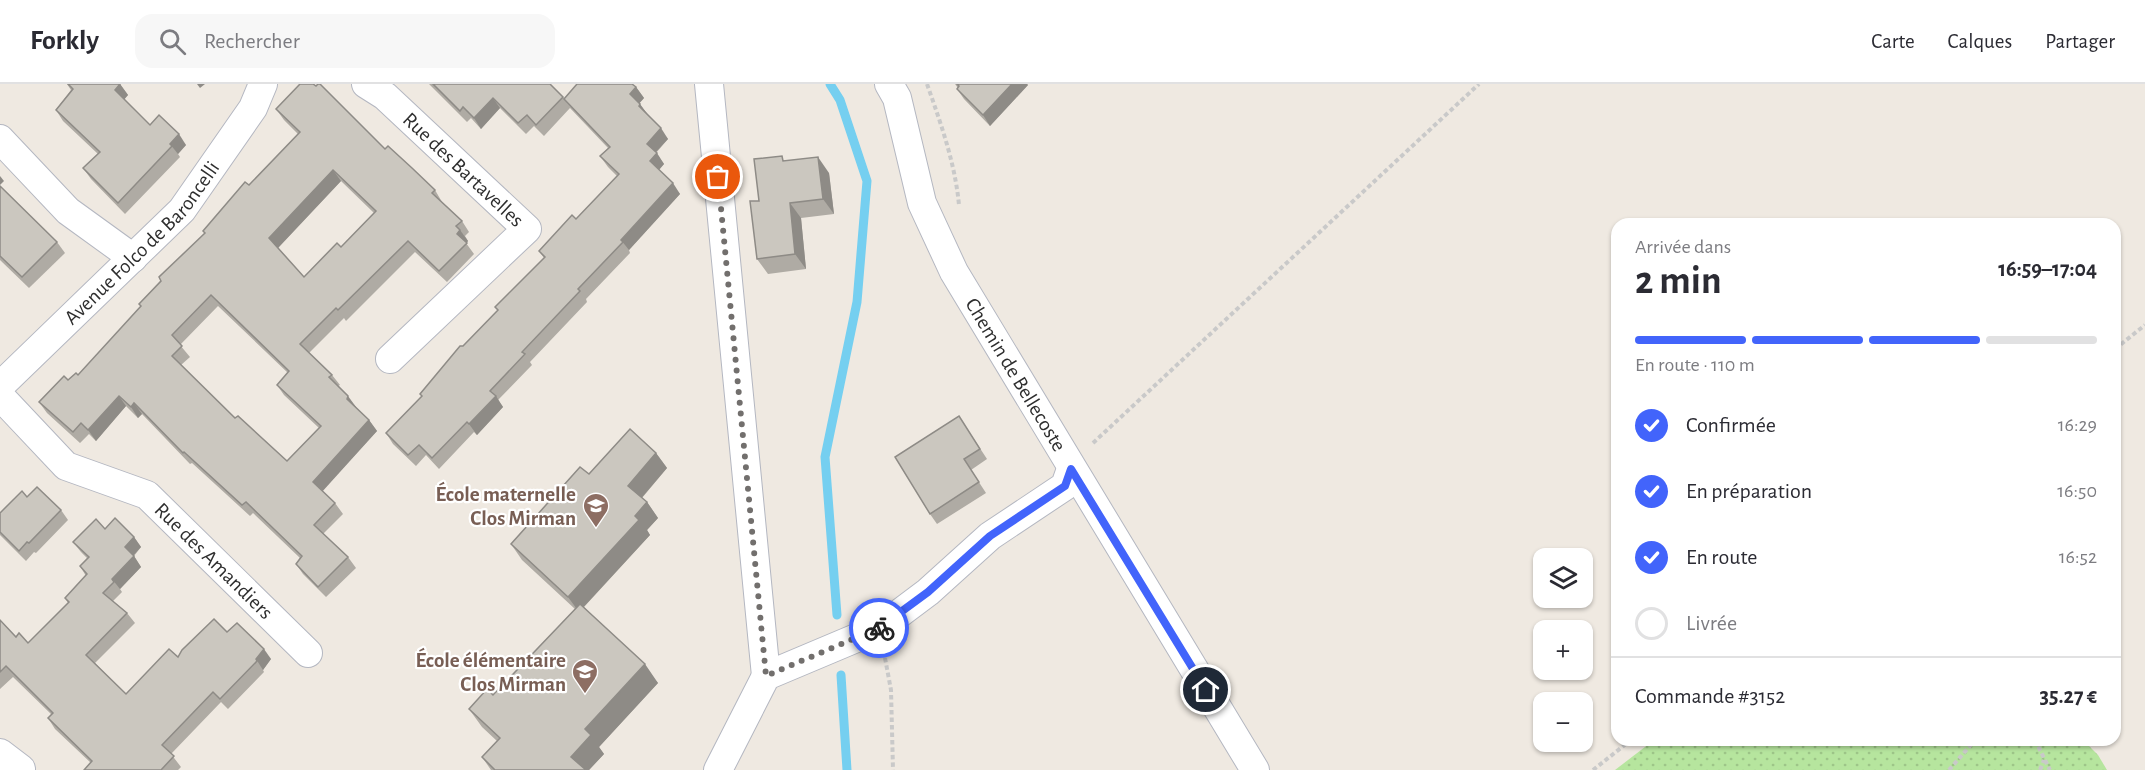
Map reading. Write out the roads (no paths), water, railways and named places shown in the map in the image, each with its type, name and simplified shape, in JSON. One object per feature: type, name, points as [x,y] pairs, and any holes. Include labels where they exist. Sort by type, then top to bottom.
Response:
[{"type":"street","name":"Avenue Folco de Baroncelli","points":[[0,386],[182,210],[253,108],[263,84]]},
{"type":"street","name":"Rue des Bartavelles","points":[[366,84],[385,96],[527,229],[390,359]]},
{"type":"street","points":[[709,84],[766,676],[718,770]]},
{"type":"street","name":"Chemin de Bellecoste","points":[[890,84],[897,98],[922,203],[954,272],[1255,770]]},
{"type":"street","points":[[0,139],[68,211],[133,258]]},
{"type":"street","name":"Rue des Amandiers","points":[[0,396],[66,466],[147,495],[308,653]]},
{"type":"street","points":[[766,676],[880,628],[928,592],[990,536],[1065,486],[1071,469]]},
{"type":"street","points":[[0,753],[20,770]]},
{"type":"waterway","points":[[830,84],[840,100],[867,181],[857,302],[825,457],[837,615]]},
{"type":"waterway","points":[[841,675],[847,770]]},
{"type":"place","name":"École maternelle Clos Mirman","points":[[596,529]]},
{"type":"place","name":"École élémentaire Clos Mirman","points":[[585,695]]}]
